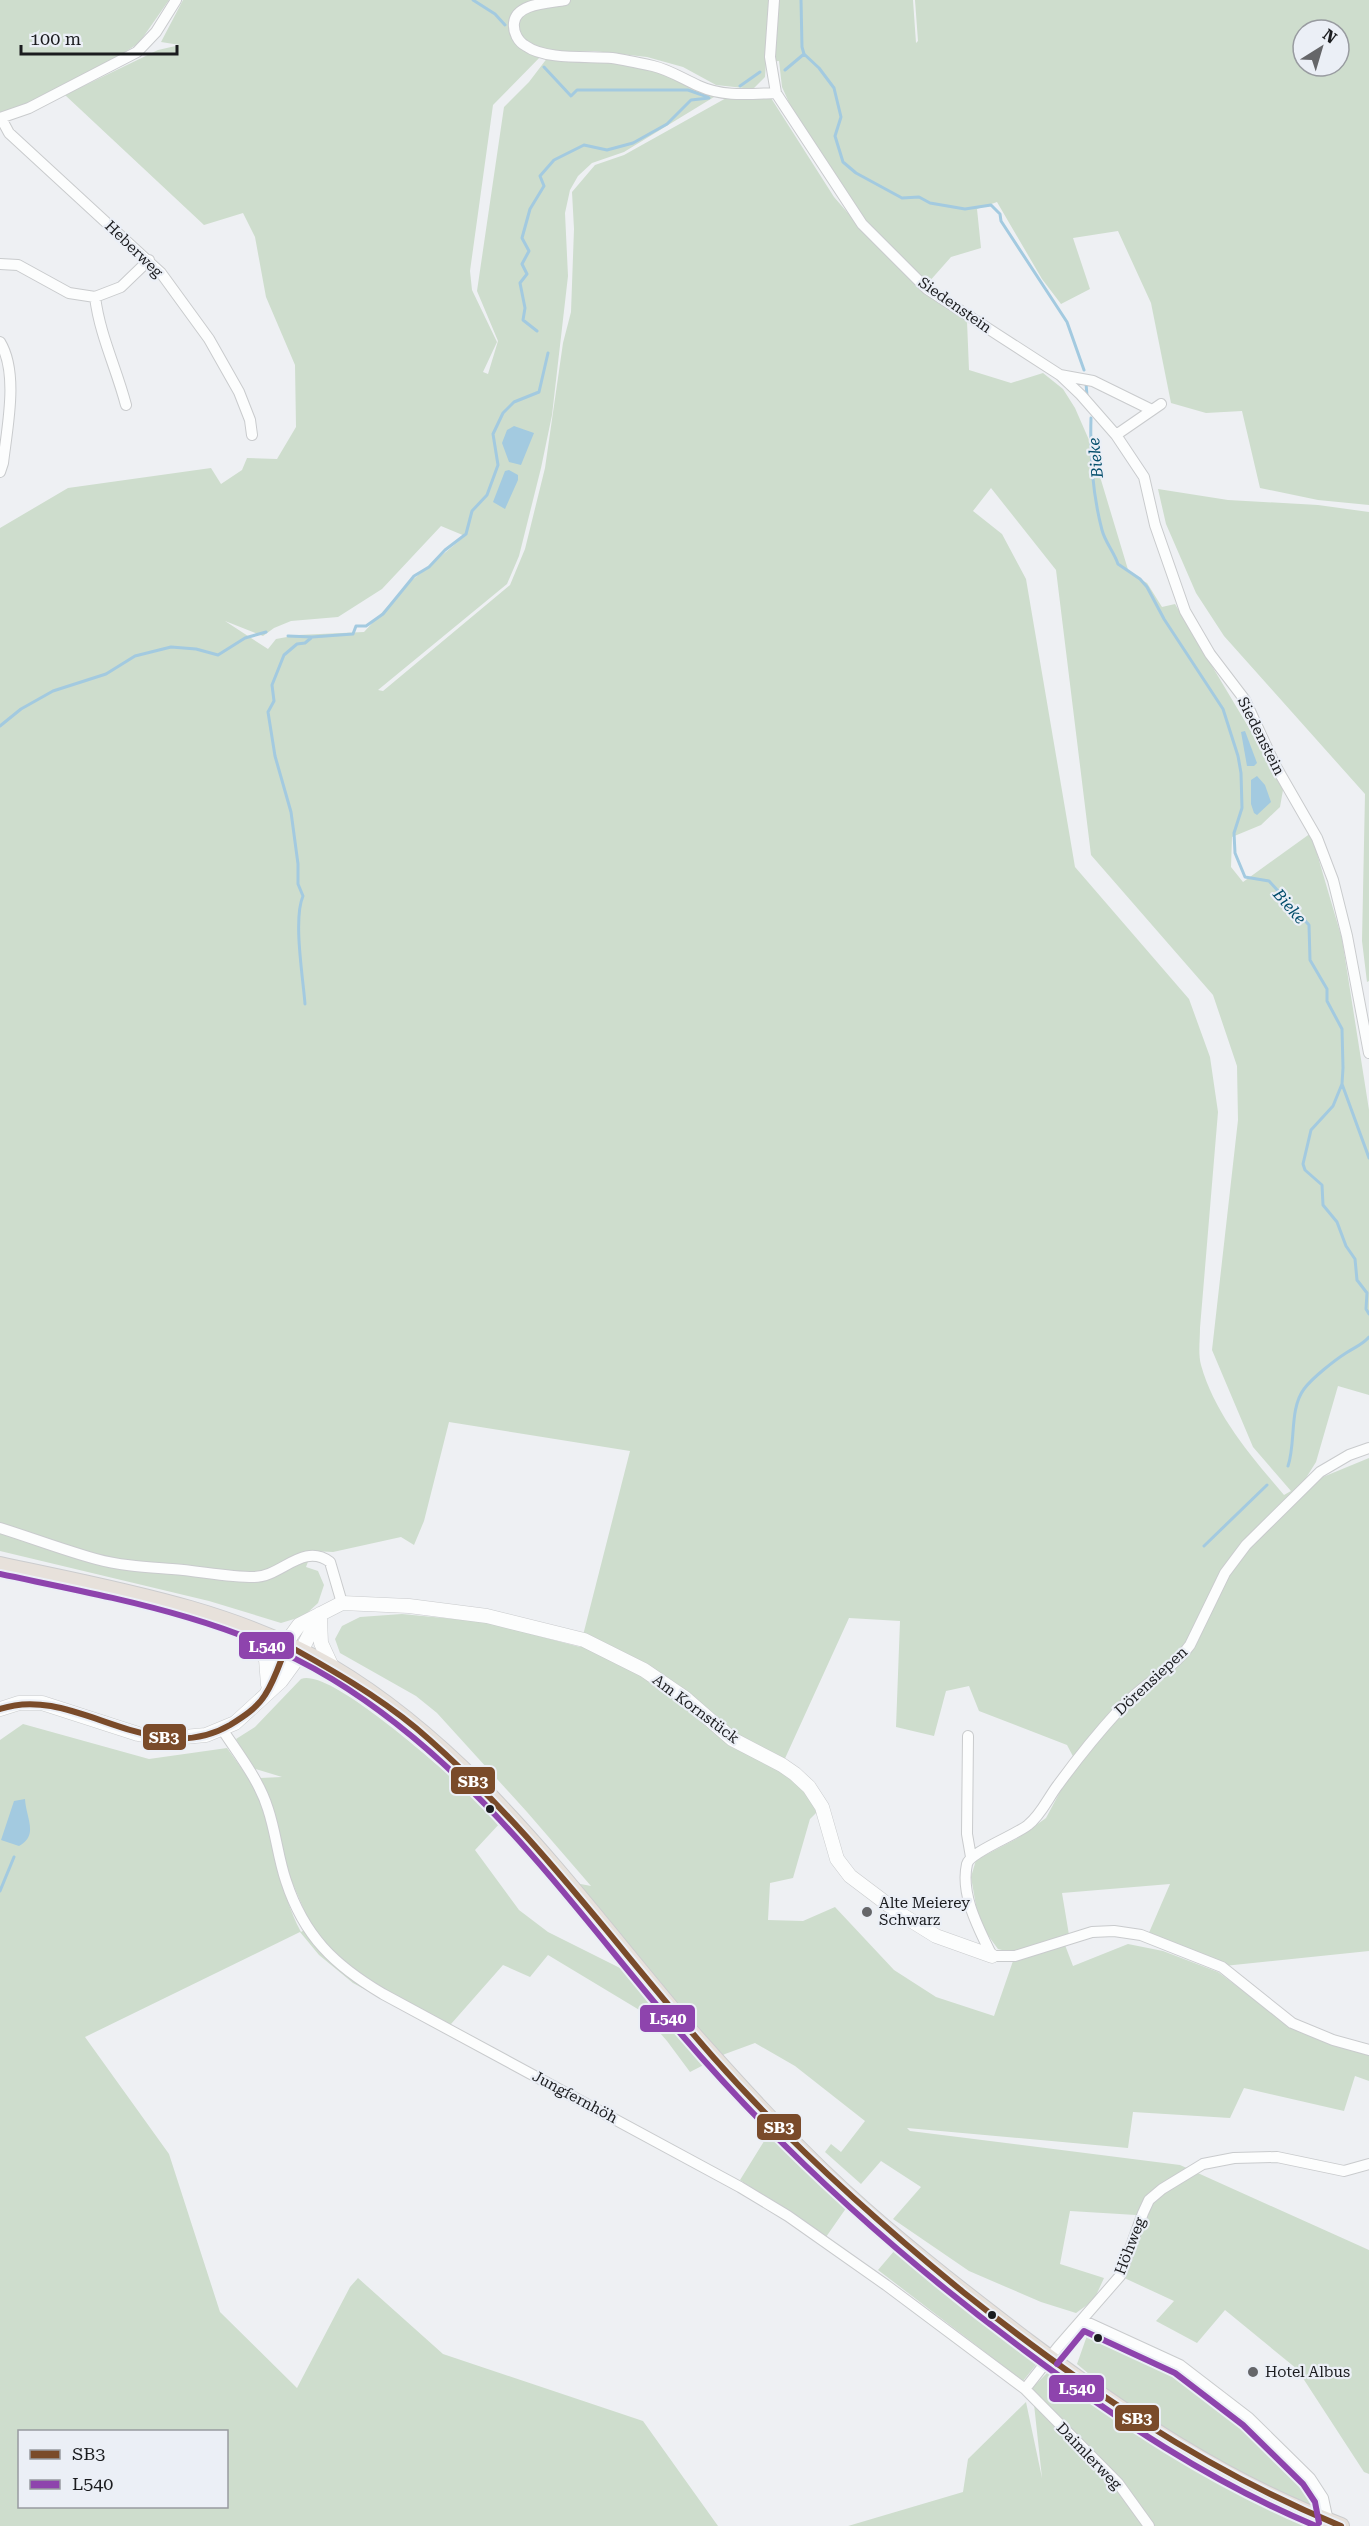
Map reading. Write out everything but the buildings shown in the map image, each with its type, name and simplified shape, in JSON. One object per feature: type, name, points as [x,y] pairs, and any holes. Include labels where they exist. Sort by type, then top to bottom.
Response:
[{"type":"main road","points":[[0,1565],[93,1585],[192,1611],[243,1628],[293,1648],[333,1669],[391,1708],[427,1736],[493,1797],[716,2060],[817,2166],[862,2208],[960,2291],[1123,2411],[1251,2487],[1335,2524]]},
{"type":"street","points":[[0,118],[37,104],[137,52],[156,32],[176,0]]},
{"type":"street","points":[[565,0],[531,7],[519,12],[514,22],[514,29],[521,42],[537,52],[612,58],[655,66],[680,75],[700,87],[727,94],[776,93],[770,57],[774,0]]},
{"type":"street","name":"Siedenstein","points":[[776,93],[862,224],[927,289],[1060,375],[1088,401],[1116,435],[1144,477],[1155,525],[1185,610],[1210,654],[1245,700],[1275,765],[1317,838],[1333,879],[1347,936],[1369,1053]]},
{"type":"street","name":"Heberweg","points":[[0,118],[9,133],[149,260],[209,339],[239,392],[250,420],[252,435]]},
{"type":"street","points":[[0,264],[18,265],[69,293],[95,297],[121,287],[149,260]]},
{"type":"street","points":[[95,297],[105,346],[115,365],[126,405]]},
{"type":"street","points":[[0,342],[5,350],[11,385],[3,463],[0,472]]},
{"type":"street","points":[[1060,375],[1093,381],[1157,407],[1116,435]]},
{"type":"street","name":"Dörensiepen","points":[[971,1857],[1026,1827],[1034,1820],[1058,1785],[1117,1711],[1133,1694],[1183,1655],[1190,1646],[1226,1573],[1246,1545],[1320,1472],[1349,1455],[1369,1448]]},
{"type":"street","points":[[0,1528],[96,1559],[136,1568],[258,1577],[304,1557],[316,1555],[330,1562],[342,1603]]},
{"type":"street","name":"Am Kornstück","points":[[267,1693],[293,1648],[299,1625],[332,1606],[342,1603],[409,1606],[487,1616],[584,1640],[644,1670],[685,1698],[732,1738],[782,1765],[809,1788],[822,1807],[837,1859],[850,1876],[899,1913],[936,1936],[992,1956]]},
{"type":"street","points":[[320,1614],[321,1643],[333,1669]]},
{"type":"street","points":[[0,1709],[19,1703],[42,1703],[138,1734],[162,1739],[191,1738],[222,1729],[247,1714],[267,1693],[269,1671],[266,1659],[243,1628]]},
{"type":"street","name":"Jungfernhöh","points":[[222,1729],[251,1773],[265,1800],[285,1881],[297,1909],[321,1948],[338,1964],[382,1994],[769,2205],[886,2285],[1025,2389]]},
{"type":"street","points":[[968,1736],[967,1823],[971,1857],[967,1872],[970,1903],[992,1956],[1015,1956],[1092,1932],[1114,1931],[1141,1935],[1222,1967],[1292,2023],[1333,2040],[1369,2050]]},
{"type":"street","name":"Höhweg","points":[[1025,2389],[1120,2276],[1149,2200],[1192,2170],[1213,2162],[1257,2156],[1277,2157],[1344,2171],[1369,2164]]},
{"type":"street","points":[[1082,2320],[1180,2365],[1249,2418],[1310,2478],[1323,2498],[1335,2524]]},
{"type":"street","name":"Daimlerweg","points":[[1025,2389],[1118,2483],[1149,2526]]},
{"type":"green space","points":[[0,0],[169,0],[139,43],[111,61],[27,104],[0,113]]},
{"type":"green space","points":[[183,0],[913,0],[916,43],[918,41],[915,0],[1369,0],[1369,505],[1318,500],[1260,488],[1242,411],[1206,413],[1171,403],[1151,303],[1118,231],[1073,238],[1090,289],[1061,304],[1042,279],[997,202],[977,209],[981,248],[951,257],[928,283],[866,222],[791,107],[782,87],[779,61],[766,62],[765,77],[753,89],[716,85],[683,67],[647,57],[594,51],[546,51],[493,105],[470,271],[472,290],[497,342],[483,372],[488,374],[498,341],[477,291],[504,107],[529,82],[548,57],[604,62],[646,69],[714,97],[624,152],[592,163],[578,176],[570,190],[565,213],[568,276],[552,415],[519,556],[507,584],[378,690],[383,691],[510,585],[525,549],[545,468],[563,343],[571,312],[574,229],[572,192],[595,165],[624,155],[728,97],[771,98],[834,197],[860,227],[925,294],[967,321],[969,370],[1011,383],[1043,373],[1063,389],[1075,408],[1089,440],[1129,573],[1147,583],[1162,607],[1175,604],[1252,733],[1283,790],[1280,807],[1261,825],[1232,837],[1231,867],[1243,882],[1311,833],[1342,939],[1369,1110],[1369,1395],[1338,1386],[1316,1462],[1301,1486],[1369,1458],[1369,1951],[1224,1966],[1148,1935],[1170,1884],[1062,1893],[1069,1935],[1014,1953],[998,1949],[979,1923],[971,1877],[976,1860],[1018,1838],[1046,1818],[1076,1762],[1067,1745],[979,1711],[969,1686],[946,1691],[934,1736],[896,1727],[900,1621],[849,1618],[782,1765],[822,1807],[810,1819],[793,1878],[770,1883],[768,1920],[803,1921],[835,1907],[894,1970],[936,1997],[994,2016],[1013,1961],[1065,1945],[1073,1966],[1128,1944],[1163,1951],[1218,1972],[1287,2024],[1369,2050],[1369,2081],[1355,2076],[1344,2111],[1244,2088],[1230,2118],[1133,2112],[1128,2148],[907,2128],[910,2131],[1180,2165],[1369,2250],[1369,2474],[1364,2472],[1297,2369],[1225,2310],[1197,2343],[1156,2321],[1174,2301],[1120,2276],[1136,2215],[1070,2211],[1060,2264],[1104,2278],[1094,2300],[1076,2313],[1041,2302],[969,2271],[893,2219],[921,2187],[881,2161],[861,2184],[825,2152],[831,2144],[841,2152],[865,2121],[795,2066],[755,2043],[725,2054],[690,2072],[641,2011],[548,1955],[530,1977],[503,1965],[444,2032],[353,1983],[319,1955],[300,1932],[85,2037],[169,2154],[220,2312],[297,2388],[350,2287],[358,2278],[443,2354],[643,2421],[718,2526],[0,2526],[0,1740],[23,1724],[149,1759],[227,1748],[246,1774],[258,1796],[288,1901],[301,1932],[311,1926],[289,1875],[271,1806],[260,1778],[282,1777],[252,1768],[236,1739],[255,1727],[301,1679],[318,1680],[342,1692],[403,1736],[501,1822],[475,1850],[519,1910],[548,1932],[622,1969],[637,1970],[565,1881],[591,1886],[437,1713],[416,1696],[340,1653],[335,1639],[342,1626],[360,1617],[402,1614],[485,1622],[580,1647],[630,1451],[449,1422],[424,1521],[414,1545],[401,1537],[333,1552],[312,1551],[306,1567],[318,1571],[324,1585],[318,1603],[304,1616],[281,1623],[209,1601],[0,1551],[0,528],[68,488],[211,468],[221,484],[242,470],[247,458],[277,459],[296,427],[295,365],[266,297],[255,237],[243,213],[204,225],[65,95],[158,50],[180,45],[161,42]],"holes":[[[991,488],[1056,570],[1091,855],[1213,995],[1237,1066],[1238,1120],[1212,1350],[1253,1447],[1291,1491],[1284,1495],[1235,1434],[1215,1401],[1200,1361],[1200,1328],[1218,1112],[1210,1057],[1189,999],[1075,867],[1026,579],[1002,534],[973,511]],[[441,526],[465,536],[411,581],[364,632],[298,635],[276,639],[268,649],[225,621],[263,636],[274,628],[291,621],[338,617],[382,589]]]},
{"type":"green space","points":[[1158,489],[1228,500],[1318,505],[1369,512],[1369,981],[1367,982],[1362,941],[1365,794],[1224,636],[1196,593],[1166,524]]},
{"type":"green space","points":[[771,2130],[849,2204],[826,2237],[740,2180]]},
{"type":"green space","points":[[895,2250],[1039,2361],[1023,2381],[878,2270]]},
{"type":"green space","points":[[1089,2330],[1180,2365],[1310,2478],[1328,2521],[1160,2433],[1077,2364]]},
{"type":"green space","points":[[1050,2370],[1153,2441],[1240,2492],[1322,2526],[1155,2526],[1124,2482],[1031,2389]]},
{"type":"green space","points":[[1033,2395],[1117,2483],[1148,2526],[848,2526],[963,2492],[968,2459],[1026,2402],[1042,2478]]},
{"type":"water","points":[[514,426],[534,433],[521,465],[509,462],[502,443],[507,430]]},
{"type":"water","points":[[509,470],[518,475],[518,480],[505,509],[493,502],[505,471]]},
{"type":"water","points":[[1245,731],[1257,763],[1254,766],[1247,766],[1241,732]]},
{"type":"water","points":[[1257,776],[1265,785],[1271,802],[1257,815],[1251,804],[1251,780]]},
{"type":"water","points":[[25,1799],[30,1825],[29,1837],[19,1846],[1,1840],[14,1801]]},
{"type":"waterway","points":[[473,0],[495,14],[505,25]]},
{"type":"waterway","name":"Bieke","points":[[801,0],[802,47],[804,54],[819,68],[834,88],[841,117],[835,136],[843,162],[856,173],[902,198],[919,197],[930,203],[965,209],[991,205],[1000,214],[1001,221],[1067,322],[1084,370]]},
{"type":"waterway","points":[[785,70],[804,54]]},
{"type":"waterway","points":[[544,67],[571,96],[577,90],[688,90],[708,97]]},
{"type":"waterway","points":[[740,86],[760,72]]},
{"type":"waterway","points":[[537,331],[523,320],[525,308],[520,283],[527,274],[522,264],[529,251],[522,238],[530,209],[544,186],[540,176],[554,160],[584,145],[607,150],[633,143],[667,124],[691,100],[709,98]]},
{"type":"waterway","points":[[288,636],[353,634],[356,626],[366,626],[383,614],[414,576],[429,567],[445,550],[466,534],[472,511],[487,495],[498,465],[493,434],[503,413],[514,402],[539,392],[548,353]]},
{"type":"waterway","name":"Bieke","points":[[1086,383],[1087,396]]},
{"type":"waterway","name":"Bieke","points":[[1091,418],[1093,475],[1103,534],[1118,564],[1140,579],[1147,587],[1164,619],[1223,709],[1241,773],[1242,808],[1234,833],[1235,853],[1245,877],[1269,881],[1309,925],[1310,960],[1327,989],[1327,1001],[1342,1029],[1342,1084],[1333,1106],[1311,1130],[1303,1164],[1305,1170],[1322,1185],[1323,1205],[1337,1222],[1346,1246],[1355,1259],[1357,1280],[1367,1293],[1366,1309],[1369,1314]]},
{"type":"waterway","points":[[0,726],[21,709],[53,691],[106,674],[135,656],[171,647],[196,649],[218,655],[245,638],[266,632]]},
{"type":"waterway","points":[[305,1004],[299,933],[300,906],[303,896],[298,884],[298,864],[291,812],[275,756],[268,712],[274,701],[272,685],[284,655],[297,644],[305,643],[311,638]]},
{"type":"waterway","points":[[1342,1084],[1369,1158]]},
{"type":"waterway","points":[[1288,1466],[1296,1406],[1304,1389],[1330,1365],[1369,1337]]},
{"type":"waterway","points":[[1204,1546],[1267,1485]]},
{"type":"waterway","points":[[0,1891],[14,1857]]},
{"type":"transit line","name":"L540","points":[[0,1574],[128,1602],[213,1625],[294,1658],[332,1679],[384,1714],[433,1754],[478,1797],[520,1842],[720,2078],[801,2162],[887,2241],[1024,2350],[1129,2424],[1239,2490],[1316,2526]]},
{"type":"transit line","name":"SB3","points":[[287,1645],[385,1705],[416,1728],[458,1765],[535,1846],[743,2090],[803,2151],[930,2265],[1052,2360],[1144,2422],[1240,2478],[1341,2526]]},
{"type":"transit line","name":"SB3","points":[[0,1709],[28,1704],[56,1707],[142,1733],[171,1738],[200,1736],[230,1725],[258,1704],[272,1683],[287,1645]]},
{"type":"transit line","name":"L540","points":[[1057,2364],[1084,2331],[1175,2373],[1243,2425],[1303,2484],[1315,2502],[1319,2523]]},
{"type":"place","name":"Alte Meierey Schwarz","points":[[867,1912]]},
{"type":"place","name":"Hotel Albus","points":[[1253,2372]]}]
